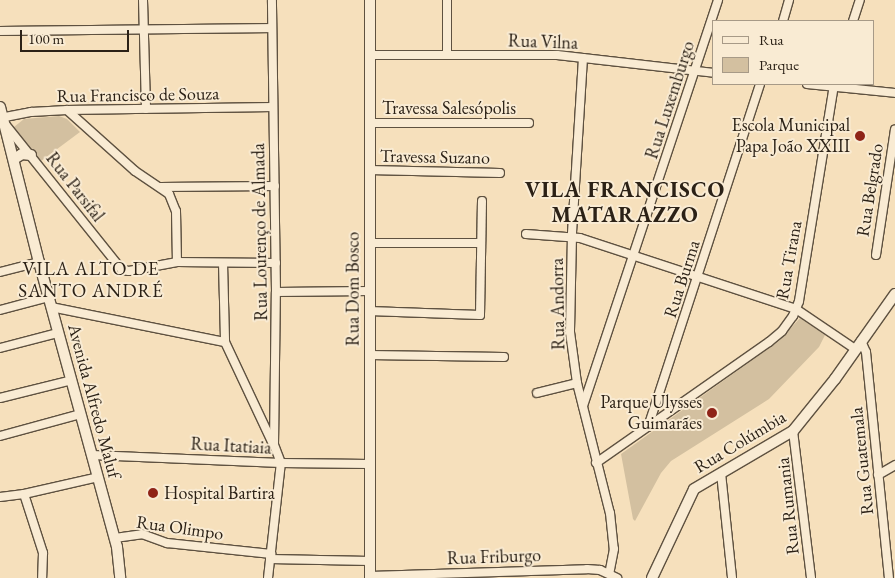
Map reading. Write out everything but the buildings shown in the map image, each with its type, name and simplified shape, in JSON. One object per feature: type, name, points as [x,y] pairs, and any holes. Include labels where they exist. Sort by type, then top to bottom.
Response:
[{"type":"main road","name":"Rua Dom Bosco","points":[[370,0],[370,577]]},
{"type":"main road","name":"Avenida Alfredo Maluf","points":[[0,107],[39,262],[115,538],[120,578]]},
{"type":"main road","points":[[14,159],[22,154],[31,155]]},
{"type":"main road","name":"Rua Colúmbia","points":[[652,578],[691,493],[697,486],[793,431],[895,294]]},
{"type":"street","points":[[143,0],[146,109]]},
{"type":"street","name":"Rua Lourenço de Almada","points":[[272,0],[276,263],[274,446],[281,463]]},
{"type":"street","points":[[447,0],[447,55]]},
{"type":"street","name":"Rua Luxemburgo","points":[[583,407],[718,0]]},
{"type":"street","points":[[782,20],[790,0]]},
{"type":"street","points":[[853,20],[860,0]]},
{"type":"street","points":[[0,31],[272,28]]},
{"type":"street","name":"Rua Vilna","points":[[370,55],[556,55],[712,73]]},
{"type":"street","name":"Rua Andorra","points":[[583,58],[572,235],[570,332],[577,382],[610,513],[614,557],[613,576]]},
{"type":"street","name":"Rua Burma","points":[[648,427],[699,276],[760,85]]},
{"type":"street","points":[[833,85],[895,93]]},
{"type":"street","name":"Rua Tirana","points":[[596,463],[775,337],[789,323],[796,309],[833,85]]},
{"type":"street","name":"Rua Francisco de Souza","points":[[2,120],[31,112],[67,110],[273,107]]},
{"type":"street","points":[[67,110],[135,171],[169,194],[175,206],[176,262],[276,263]]},
{"type":"street","name":"Rua Parsifal","points":[[2,120],[122,270],[176,262]]},
{"type":"street","name":"Travessa Salesópolis","points":[[370,123],[529,123]]},
{"type":"street","name":"Rua Belgrado","points":[[876,255],[895,129]]},
{"type":"street","name":"Travessa Suzano","points":[[369,170],[500,173]]},
{"type":"street","points":[[160,187],[275,186]]},
{"type":"street","points":[[369,311],[478,315],[482,312],[482,201]]},
{"type":"street","points":[[526,234],[572,235],[635,254],[796,309],[858,345]]},
{"type":"street","points":[[369,243],[481,243]]},
{"type":"street","points":[[0,272],[39,262]]},
{"type":"street","points":[[223,263],[225,342],[274,446]]},
{"type":"street","points":[[276,292],[369,291]]},
{"type":"street","points":[[0,310],[50,302],[225,342]]},
{"type":"street","points":[[0,348],[58,333]]},
{"type":"street","name":"Rua Guatemala","points":[[858,345],[866,352],[889,578]]},
{"type":"street","points":[[369,355],[504,356]]},
{"type":"street","points":[[0,398],[72,380]]},
{"type":"street","points":[[537,393],[577,382]]},
{"type":"street","points":[[0,436],[81,414]]},
{"type":"street","name":"Rua Rumania","points":[[793,431],[811,578]]},
{"type":"street","name":"Rua Itatiaia","points":[[92,455],[281,463],[369,464]]},
{"type":"street","points":[[268,578],[281,463]]},
{"type":"street","points":[[878,475],[895,465]]},
{"type":"street","points":[[721,472],[732,578]]},
{"type":"street","points":[[0,496],[24,494],[98,477]]},
{"type":"street","points":[[24,494],[41,545],[42,578]]},
{"type":"street","name":"Rua Olimpo","points":[[115,538],[142,534],[167,543],[271,556],[370,561]]},
{"type":"street","name":"Rua Friburgo","points":[[370,577],[587,569],[613,576]]},
{"type":"green space","points":[[59,116],[67,119],[80,132],[41,161],[13,129],[24,119]]},
{"type":"green space","name":"Parque Ulysses Guimarães","points":[[800,318],[825,335],[819,347],[769,399],[671,461],[661,473],[635,521],[633,519],[621,454],[779,341]]},
{"type":"place","name":"Escola Municipal Papa João XXIII","points":[[860,136]]},
{"type":"place","name":"Parque Ulysses Guimarães","points":[[712,413]]},
{"type":"place","name":"Hospital Bartira","points":[[153,493]]},
{"type":"district","name":"VILA FRANCISCO MATARAZZO","points":[[625,202]]},
{"type":"district","name":"VILA ALTO DE SANTO ANDRÉ","points":[[91,280]]}]
